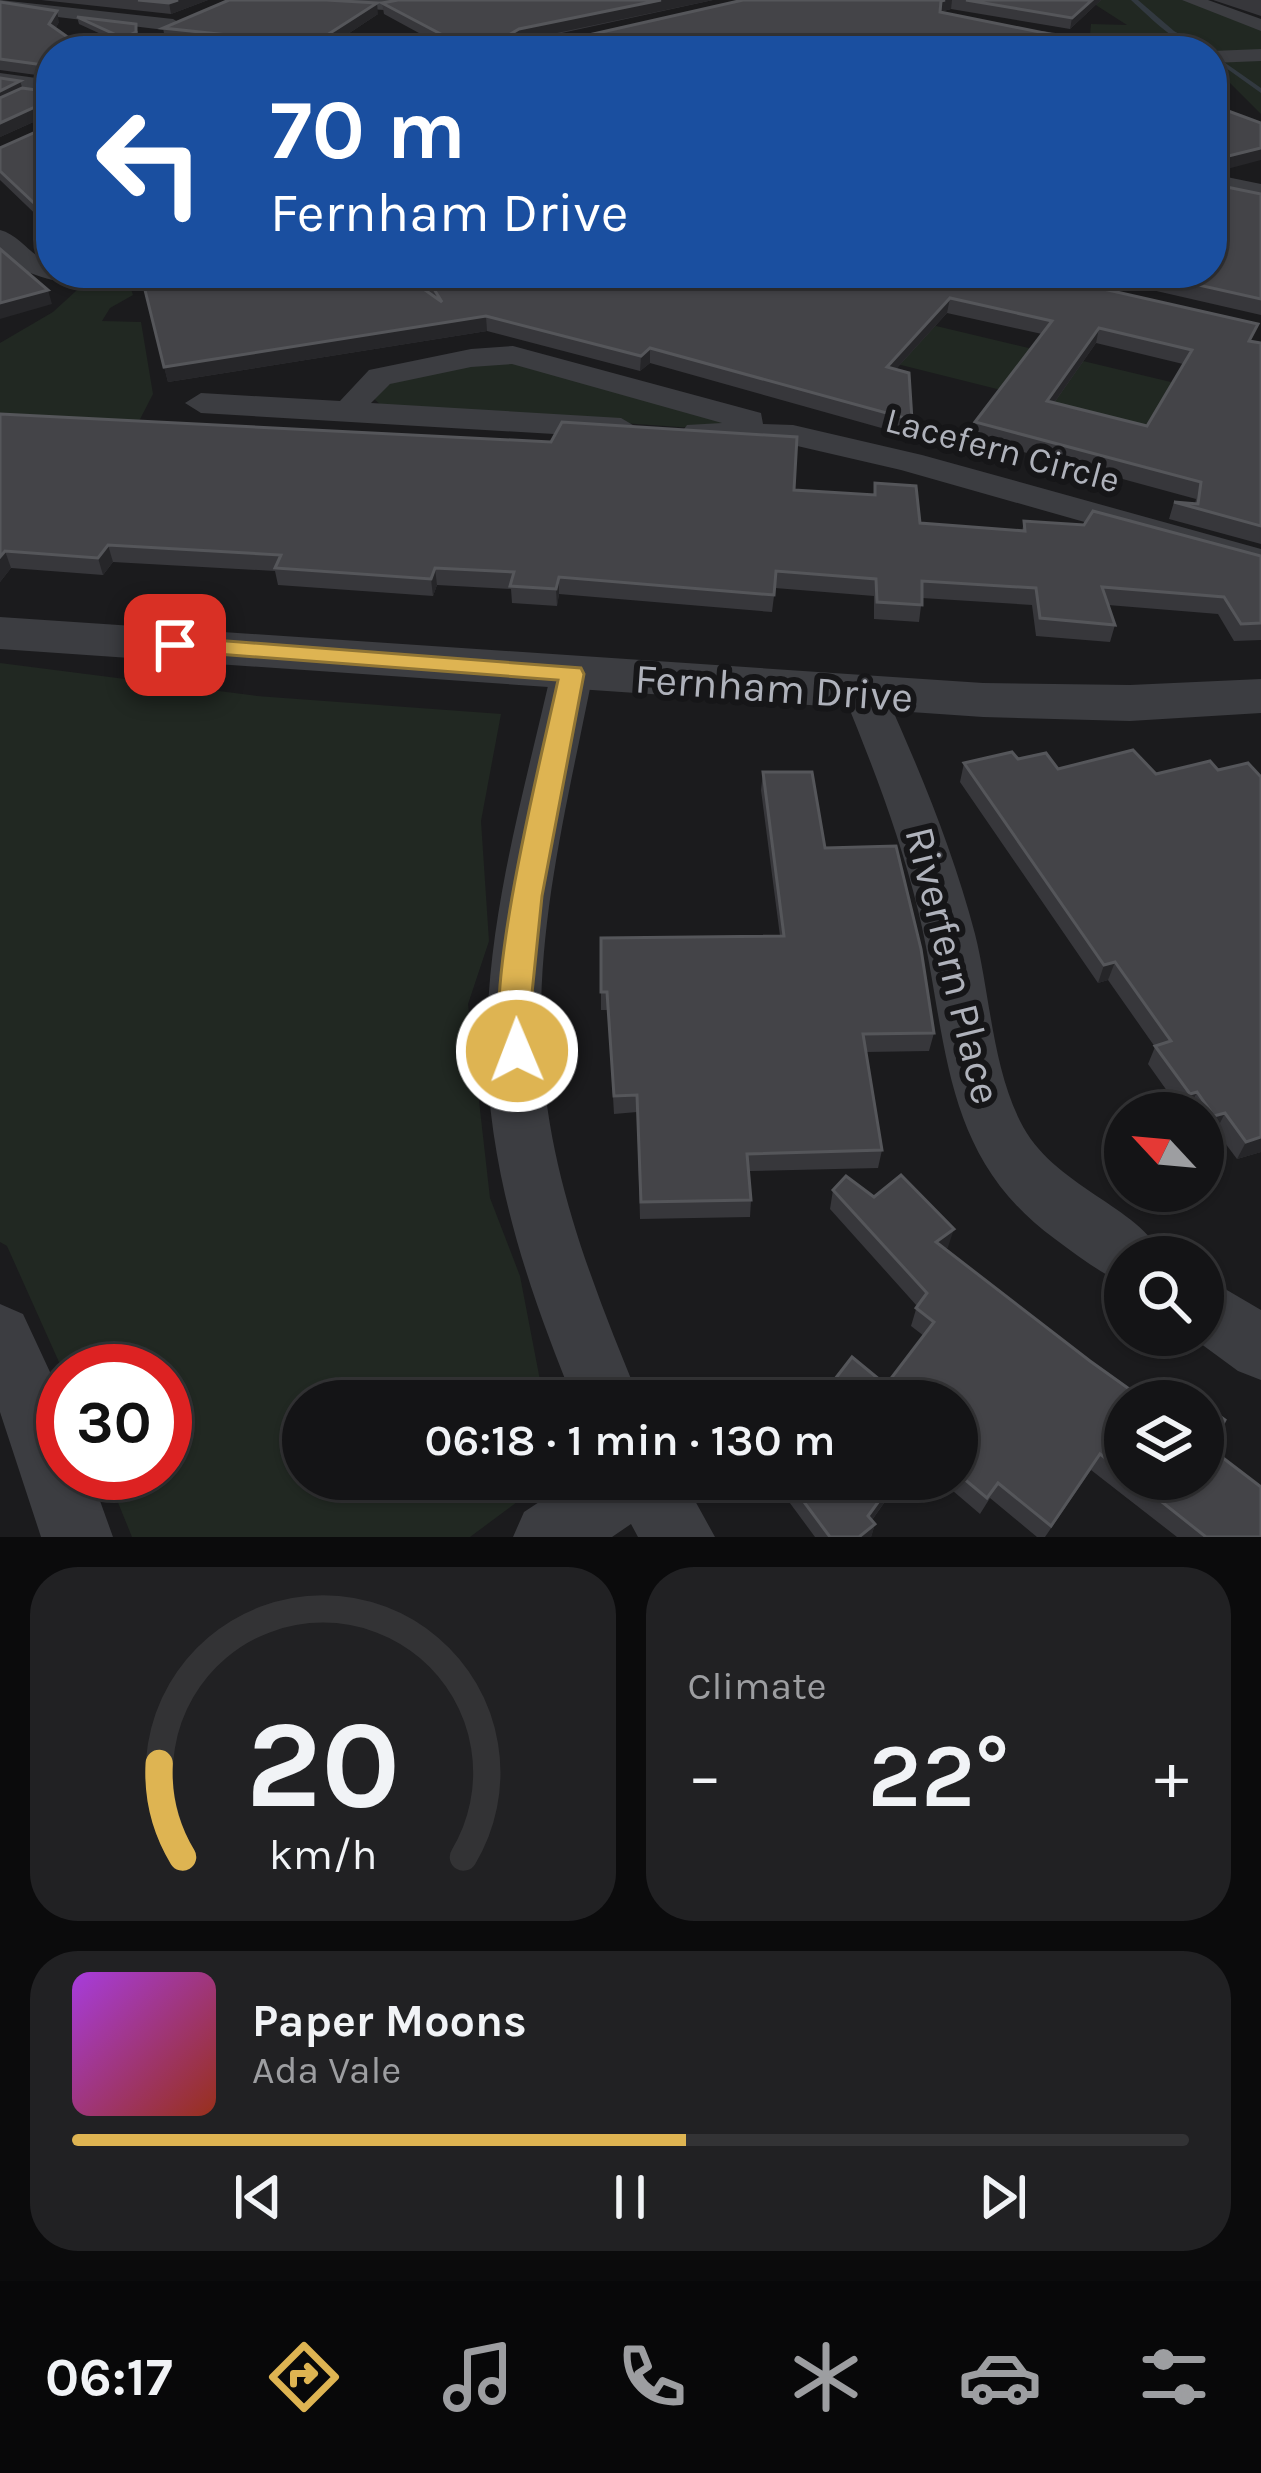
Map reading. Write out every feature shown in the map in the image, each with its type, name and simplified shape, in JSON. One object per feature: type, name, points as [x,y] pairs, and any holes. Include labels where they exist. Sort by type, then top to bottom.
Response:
[{"type":"street","points":[[308,0],[385,4],[420,0]]},
{"type":"street","points":[[1191,0],[1261,26]]},
{"type":"street","points":[[0,4],[181,21],[150,36]]},
{"type":"street","points":[[1018,33],[1038,36]]},
{"type":"street","points":[[1227,56],[1261,55]]},
{"type":"street","points":[[0,79],[36,84]]},
{"type":"street","points":[[0,238],[22,262],[36,267]]},
{"type":"street","name":"Lacefern Circle","points":[[349,412],[371,382],[398,370],[513,355],[1261,561]]},
{"type":"street","name":"Lacefern Circle","points":[[201,403],[794,435]]},
{"type":"street","name":"Fernham Drive","points":[[0,633],[864,693],[1130,703],[1261,696]]},
{"type":"street","points":[[572,674],[527,896],[515,1003],[518,1075],[535,1185],[555,1269],[599,1380]]},
{"type":"street","name":"Riverfern Place","points":[[864,693],[920,823],[981,1086],[997,1132],[1012,1160],[1041,1190],[1104,1236]]},
{"type":"street","points":[[1224,1322],[1261,1348]]},
{"type":"street","points":[[0,1336],[28,1396],[77,1537]]},
{"type":"street","points":[[549,1537],[607,1500]]},
{"type":"street","points":[[654,1500],[679,1537]]},
{"type":"shaded area","points":[[1088,0],[1184,0],[1261,29],[1261,114],[1227,80],[1227,36],[1090,35],[1091,24],[1127,25]]},
{"type":"shaded area","points":[[79,288],[131,288],[133,295],[110,308],[102,321],[141,322],[153,394],[137,425],[0,419],[0,343],[53,312]]},
{"type":"shaded area","points":[[593,288],[777,288],[1217,393],[1261,455]]},
{"type":"shaded area","points":[[506,360],[731,420],[707,429],[382,406],[373,398],[385,387],[417,373]]},
{"type":"shaded area","points":[[0,663],[257,696],[501,714],[481,821],[489,941],[468,1004],[490,1198],[520,1276],[540,1380],[282,1380],[282,1500],[517,1502],[470,1537],[132,1537],[117,1500],[192,1500],[192,1344],[51,1344],[7,1246],[0,1242]]},
{"type":"building","points":[[229,0],[377,3],[325,36],[238,36],[163,28]]},
{"type":"building","points":[[661,0],[519,29],[507,36],[445,36],[382,3]]},
{"type":"building","points":[[743,0],[945,0],[940,12],[1059,36],[584,36]]},
{"type":"building","points":[[966,0],[1092,0],[1072,18]]},
{"type":"building","points":[[0,2],[57,11],[49,24],[66,36],[36,36],[36,64],[0,59]]},
{"type":"building","points":[[77,17],[136,24],[136,32],[119,36]]},
{"type":"building","points":[[0,78],[20,81],[0,91]]},
{"type":"building","points":[[22,88],[36,90],[36,107],[0,123],[0,98]]},
{"type":"building","points":[[1227,111],[1261,123],[1261,148],[1227,156]]},
{"type":"building","points":[[36,132],[36,205],[0,171],[0,148]]},
{"type":"building","points":[[1227,187],[1261,194],[1261,299],[1212,288],[1227,288]]},
{"type":"building","points":[[0,249],[36,280],[36,288],[48,290],[0,303]]},
{"type":"building","points":[[422,288],[442,302],[433,288],[1099,288],[1258,324],[1249,341],[1261,343],[1261,526],[1174,502],[1198,504],[1201,482],[975,422],[1052,321],[950,298],[887,367],[909,373],[912,420],[650,348],[641,356],[486,316],[164,367],[145,290]],"holes":[[[1099,328],[1192,350],[1147,426],[1047,401]]]},
{"type":"building","points":[[0,414],[551,442],[562,422],[797,437],[794,490],[875,495],[875,483],[916,486],[920,523],[1025,531],[1024,521],[1084,525],[1093,511],[1261,556],[1261,623],[1241,624],[1224,597],[1102,587],[1115,625],[1040,618],[1036,588],[922,581],[922,605],[877,602],[876,579],[776,571],[774,595],[559,577],[556,589],[510,586],[514,572],[435,568],[431,579],[275,568],[281,555],[108,545],[98,558],[5,551],[0,557]]},
{"type":"building","points":[[1133,750],[1156,774],[1210,761],[1218,770],[1248,763],[1261,777],[1261,1137],[1246,1142],[1224,1113],[1224,1092],[1189,1092],[1155,1046],[1171,1041],[1115,962],[1104,965],[964,763],[1012,752],[1018,759],[1046,753],[1058,769]]},
{"type":"building","points":[[763,772],[812,772],[825,848],[896,846],[921,949],[934,1033],[863,1034],[882,1150],[747,1154],[751,1200],[641,1202],[637,1095],[614,1096],[607,992],[601,992],[601,938],[784,936]]},
{"type":"building","points":[[901,1175],[954,1229],[936,1242],[1117,1380],[1104,1380],[1104,1457],[1100,1454],[1051,1526],[998,1483],[987,1498],[978,1490],[978,1380],[890,1380],[934,1322],[916,1308],[927,1293],[833,1190],[846,1176],[874,1197]]},
{"type":"building","points":[[852,1357],[880,1380],[834,1380]]},
{"type":"building","points":[[1224,1459],[1261,1487],[1261,1537],[1206,1537],[1159,1500],[1224,1500]]},
{"type":"building","points":[[803,1500],[880,1500],[868,1516],[875,1524],[859,1537],[830,1537]]},
{"type":"waterway","points":[[1134,0],[1179,36]]},
{"type":"waterway","points":[[1227,66],[1261,91]]},
{"type":"route","points":[[175,645],[572,674],[527,896],[515,1003],[517,1051]]}]
